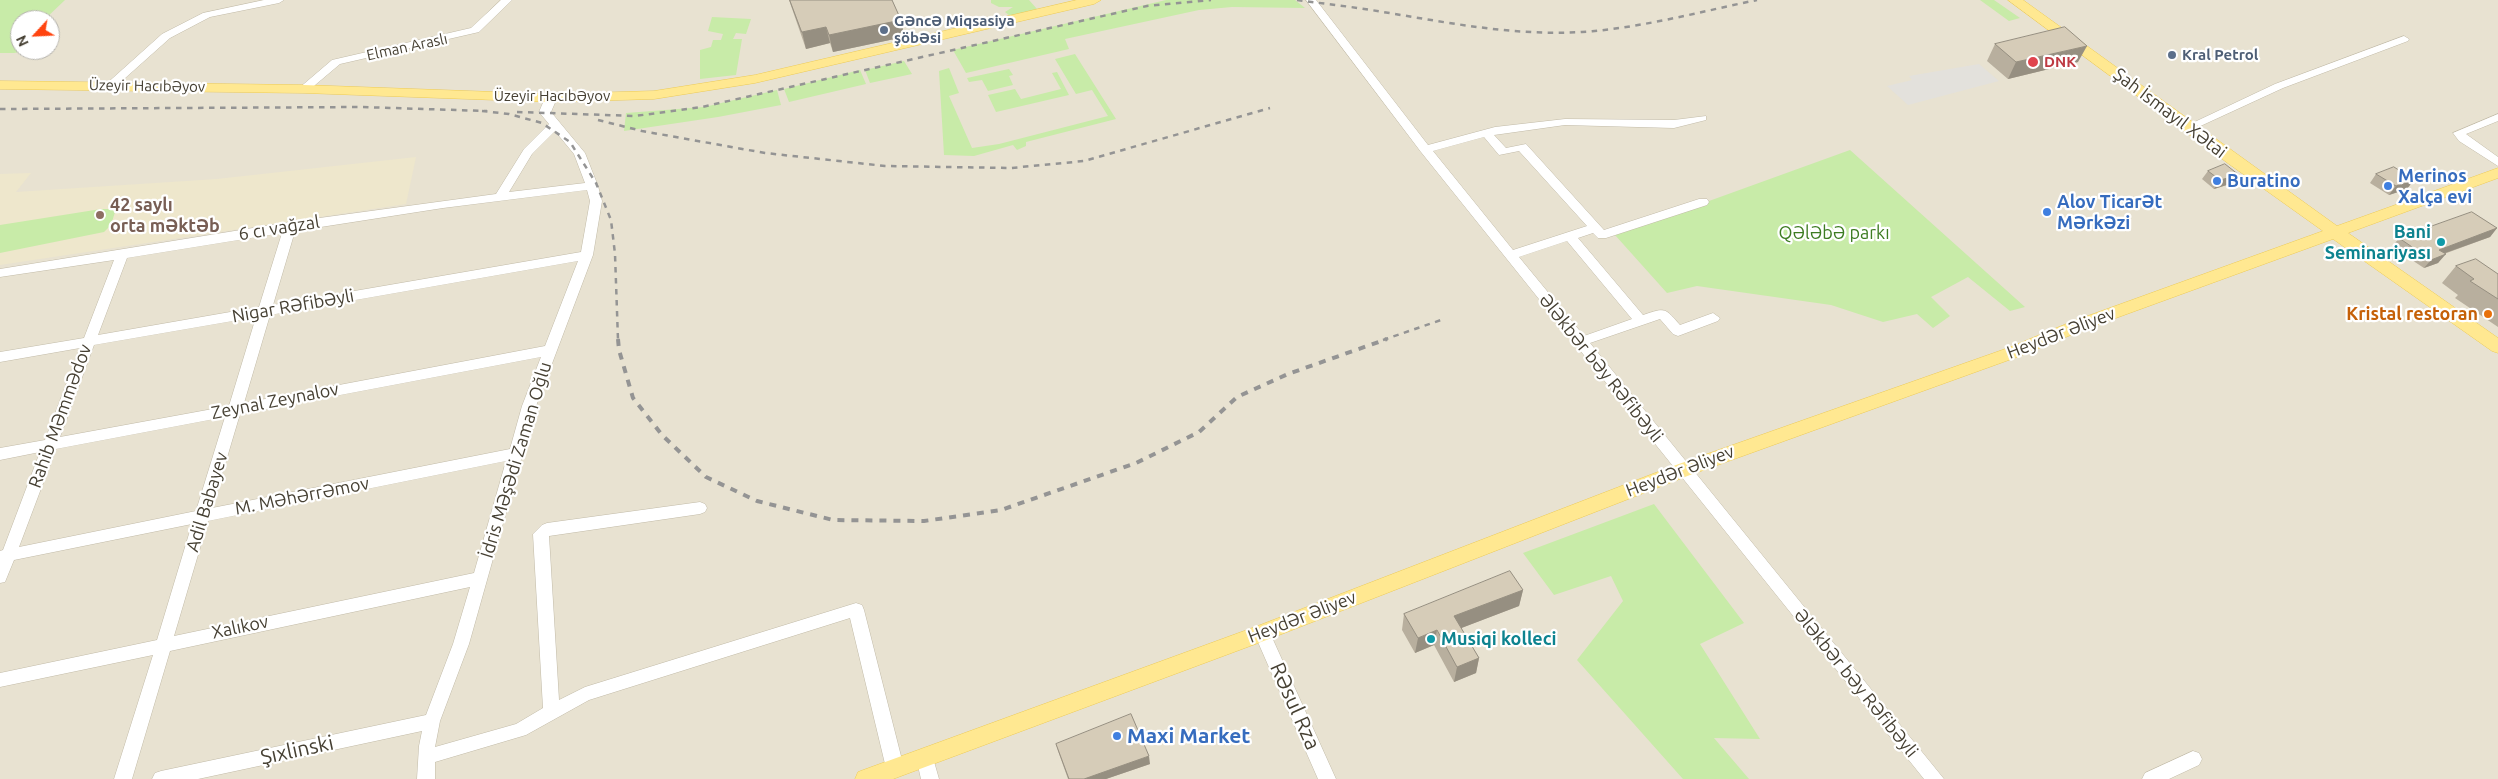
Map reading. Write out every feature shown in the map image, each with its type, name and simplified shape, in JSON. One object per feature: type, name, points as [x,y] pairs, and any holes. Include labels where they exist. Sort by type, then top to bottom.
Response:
[{"type":"main road","name":"Üzeyir Hacıbəyov","points":[[0,85],[304,89],[551,98],[654,95],[755,79],[1090,0]]},
{"type":"main road","name":"Şah İsmayıl Xətai","points":[[2015,0],[2234,161],[2495,341]]},
{"type":"main road","name":"Heydər Əliyev","points":[[866,779],[1262,633],[1683,470],[2014,352],[2077,326],[2498,173]]},
{"type":"street","points":[[110,86],[166,36],[207,15],[279,0]]},
{"type":"street","name":"Elman Araslı","points":[[304,89],[336,62],[475,30],[507,0]]},
{"type":"street","name":"Ələkbər bəy Rəfibəyli","points":[[1311,0],[1425,149],[1934,779]]},
{"type":"street","points":[[2190,127],[2279,86],[2404,39]]},
{"type":"street","name":"İdris Məşədi Zaman Oğlu","points":[[426,779],[432,721],[461,644],[529,406],[587,255],[596,201],[579,153],[545,112],[551,98]]},
{"type":"street","points":[[2498,117],[2459,133],[2463,138],[2498,162]]},
{"type":"street","points":[[1425,149],[1486,133],[1565,122],[1674,124],[1702,118]]},
{"type":"street","points":[[500,196],[528,152],[555,125]]},
{"type":"street","points":[[1486,133],[1503,152],[1522,147],[1602,235],[1703,202]]},
{"type":"street","name":"6 cı vağzal","points":[[0,273],[122,255],[290,226],[500,196],[592,186]]},
{"type":"street","name":"Adil Babayev","points":[[123,779],[290,226]]},
{"type":"street","points":[[1510,255],[1595,228]]},
{"type":"street","points":[[1570,236],[1641,321]]},
{"type":"street","name":"Rahib Məmmədov","points":[[0,577],[4,556],[50,444],[122,255]]},
{"type":"street","name":"Nigar Rəfibəyli","points":[[0,357],[587,255]]},
{"type":"street","points":[[1580,342],[1662,313],[1678,331],[1713,318]]},
{"type":"street","name":"Zeynal Zeynalov","points":[[0,454],[550,350]]},
{"type":"street","name":"M. Məhərrəmov","points":[[4,556],[516,453]]},
{"type":"street","points":[[552,712],[541,534],[547,529],[700,508]]},
{"type":"street","name":"Xalıkov","points":[[0,680],[164,643],[480,578]]},
{"type":"street","points":[[427,757],[520,730],[586,694],[856,610],[895,768]]},
{"type":"street","name":"Rəsul Rza","points":[[1262,633],[1327,779]]},
{"type":"street","name":"Şıxlinski","points":[[161,779],[432,721]]},
{"type":"street","points":[[925,757],[930,779]]},
{"type":"street","points":[[2151,779],[2193,759]]},
{"type":"shaded area","points":[[0,0],[2498,0],[2498,779],[0,779]]},
{"type":"shaded area","points":[[1979,64],[1999,81],[1908,105],[1887,86],[1912,80],[1909,76]]},
{"type":"shaded area","points":[[416,157],[406,204],[0,265],[0,174],[31,173],[16,192],[217,179]]},
{"type":"green space","points":[[0,0],[65,0],[54,10],[10,10],[10,53],[0,53]]},
{"type":"green space","points":[[991,0],[1029,0],[1037,9],[1010,16],[1005,12],[1013,7],[999,7],[991,3]]},
{"type":"green space","points":[[1166,0],[1295,0],[1305,8],[1232,7],[1199,10],[1065,39],[1069,49],[966,73],[953,50]]},
{"type":"green space","points":[[1980,0],[1994,0],[2020,18],[2009,21]]},
{"type":"green space","points":[[712,17],[751,19],[746,34],[736,33],[733,39],[742,39],[736,75],[700,79],[700,50],[711,47],[713,40],[721,40],[723,34],[708,31]]},
{"type":"green space","points":[[1075,54],[1116,119],[1026,142],[1026,146],[1017,150],[1013,145],[974,156],[944,155],[939,71],[949,68],[959,93],[949,96],[972,148],[999,144],[1108,116],[1092,90],[1076,94],[1055,59]]},
{"type":"green space","points":[[904,61],[912,74],[870,83],[865,70]]},
{"type":"green space","points":[[1009,69],[1013,75],[1009,76],[1013,85],[988,91],[982,80],[969,82],[967,78]]},
{"type":"green space","points":[[860,70],[866,84],[789,102],[784,89]]},
{"type":"green space","points":[[1057,72],[1069,95],[996,112],[988,95],[1015,89],[1021,99],[1061,89],[1052,73]]},
{"type":"green space","points":[[777,90],[781,105],[718,117],[624,131],[626,113],[704,107]]},
{"type":"green space","name":"Qələbə parkı","points":[[1850,150],[2025,307],[2010,311],[1968,277],[1931,297],[1950,316],[1933,328],[1917,314],[1883,322],[1831,305],[1697,286],[1667,293],[1615,235]]},
{"type":"green space","points":[[111,209],[115,212],[111,225],[104,232],[0,253],[0,225]]},
{"type":"green space","points":[[1654,504],[1744,623],[1700,644],[1760,739],[1714,738],[1749,779],[1683,779],[1577,660],[1623,601],[1611,576],[1554,595],[1523,553]]},
{"type":"building","points":[[790,0],[892,0],[901,20],[829,35],[826,27],[802,32]]},
{"type":"building","points":[[2065,27],[2087,46],[2016,62],[1995,44]]},
{"type":"building","points":[[2225,164],[2239,175],[2220,180],[2208,171]]},
{"type":"building","points":[[2394,167],[2414,180],[2396,186],[2376,174]]},
{"type":"building","name":"Bani Seminariyası","points":[[2472,212],[2497,228],[2439,250],[2446,254],[2431,260],[2399,238]]},
{"type":"building","points":[[2476,259],[2498,274],[2498,299],[2470,281],[2474,279],[2456,266]]},
{"type":"building","points":[[1510,571],[1523,590],[1454,616],[1479,658],[1457,667],[1437,630],[1418,638],[1404,614]]},
{"type":"building","name":"Maxi Market","points":[[1131,714],[1149,756],[1084,779],[1069,779],[1056,744]]},
{"type":"railway","points":[[517,112],[635,116],[702,107],[1147,6],[1211,0]]},
{"type":"railway","points":[[1297,0],[1482,28],[1557,33],[1626,27],[1757,0]]},
{"type":"railway","points":[[0,109],[361,107],[487,111]]},
{"type":"railway","points":[[598,120],[642,131],[765,153],[885,166],[1011,168],[1084,161],[1270,108]]},
{"type":"railway","points":[[482,111],[509,114],[542,123],[570,142],[596,183],[611,220],[615,254],[618,340]]},
{"type":"railway","points":[[1383,340],[1444,319]]},
{"type":"railway","points":[[618,339],[619,350],[633,398],[662,435],[706,477],[757,501],[833,520],[924,521],[1001,510],[1136,463],[1199,432],[1237,397],[1288,374],[1387,339]]},
{"type":"place","name":"Gəncə Miqsasiya şöbəsi","points":[[884,30]]},
{"type":"place","name":"Kral Petrol","points":[[2172,55]]},
{"type":"place","name":"DNK","points":[[2033,62]]},
{"type":"place","name":"Buratino","points":[[2217,181]]},
{"type":"place","name":"Merinos Xalça evi","points":[[2388,186]]},
{"type":"place","name":"Alov Ticarət Mərkəzi","points":[[2047,212]]},
{"type":"place","name":"42 saylı orta məktəb","points":[[100,215]]},
{"type":"place","name":"Bani Seminariyası","points":[[2441,242]]},
{"type":"place","name":"Kristal restoran","points":[[2488,314]]},
{"type":"place","name":"Musiqi kolleci","points":[[1431,639]]},
{"type":"place","name":"Maxi Market","points":[[1117,736]]}]
